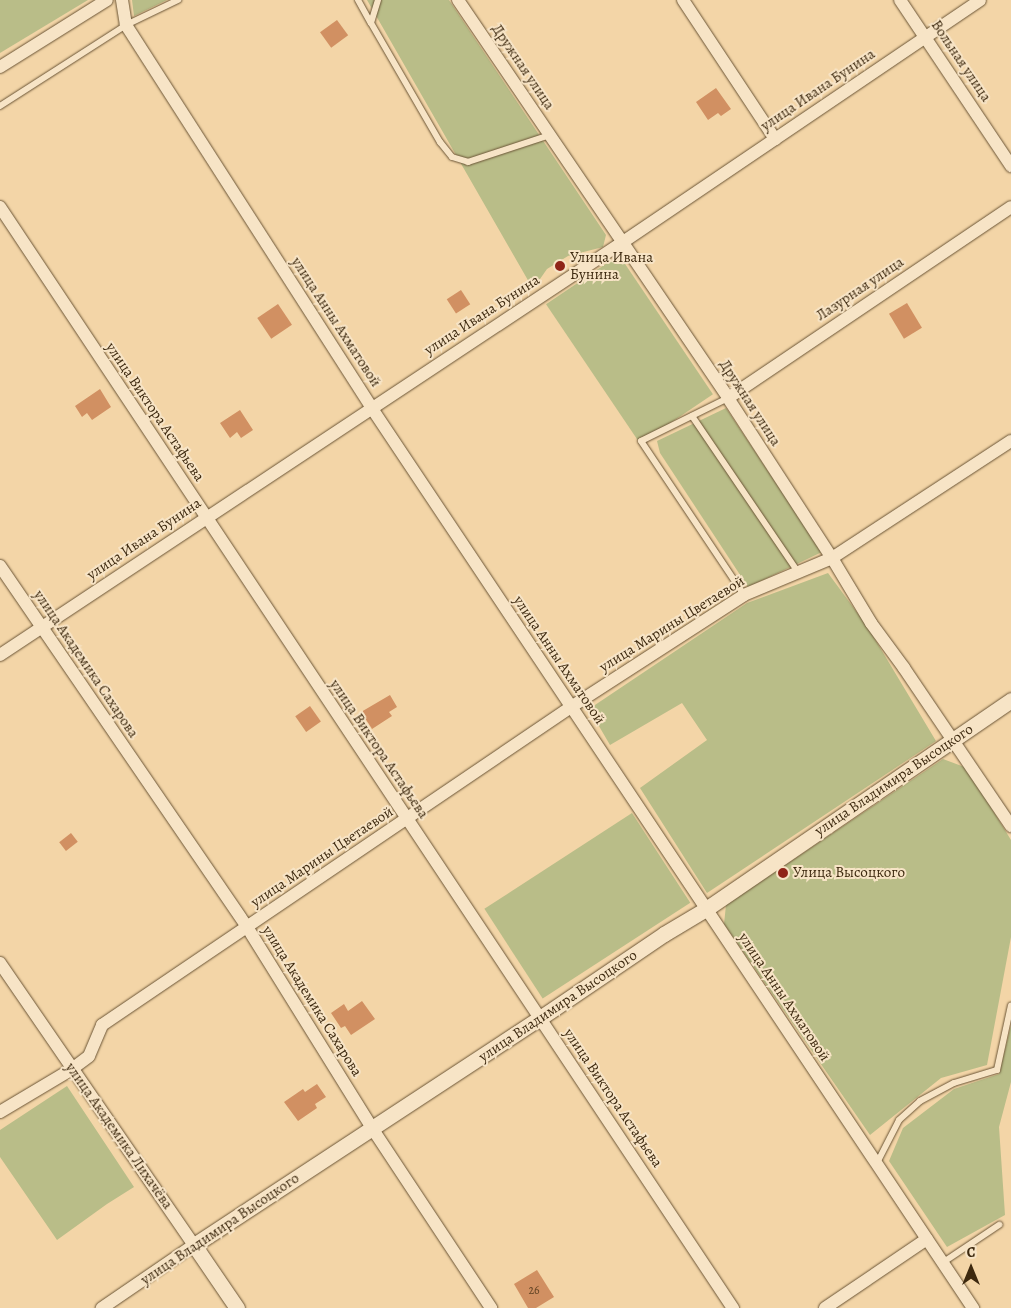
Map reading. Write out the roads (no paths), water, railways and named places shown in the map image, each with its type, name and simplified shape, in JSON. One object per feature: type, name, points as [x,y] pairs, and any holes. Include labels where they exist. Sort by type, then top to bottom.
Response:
[{"type":"street","points":[[2,61],[107,0]]},
{"type":"street","points":[[122,0],[126,25]]},
{"type":"street","name":"Дружная улица","points":[[458,0],[728,398],[832,558],[871,623],[904,668],[1011,826]]},
{"type":"street","points":[[683,0],[775,138]]},
{"type":"street","name":"Вольная улица","points":[[900,0],[1011,166]]},
{"type":"street","name":"улица Ивана Бунина","points":[[0,654],[623,242],[980,0]]},
{"type":"street","name":"улица Анны Ахматовой","points":[[126,25],[371,407],[972,1308]]},
{"type":"street","name":"улица Виктора Астафьева","points":[[0,207],[733,1308]]},
{"type":"street","name":"Лазурная улица","points":[[728,398],[1011,207]]},
{"type":"street","name":"улица Марины Цветаевой","points":[[0,1112],[72,1069],[89,1056],[102,1025],[571,707],[744,595],[832,558],[1011,441]]},
{"type":"street","name":"улица Академика Сахарова","points":[[0,566],[247,927],[372,1128],[491,1308]]},
{"type":"street","name":"улица Владимира Высоцкого","points":[[102,1308],[664,934],[706,909],[953,742],[1011,700]]},
{"type":"street","name":"улица Академика Лихачёва","points":[[0,963],[237,1308]]},
{"type":"street","points":[[825,1308],[927,1240]]},
{"type":"lane","points":[[0,106],[126,25],[178,0]]},
{"type":"lane","points":[[358,0],[440,142],[452,157],[468,162],[550,136]]},
{"type":"lane","points":[[371,23],[378,0]]},
{"type":"lane","points":[[728,398],[641,441],[744,595]]},
{"type":"lane","points":[[692,416],[798,572]]},
{"type":"lane","points":[[876,1164],[899,1120],[920,1101],[954,1083],[997,1070],[1011,1005]]},
{"type":"lane","points":[[942,1263],[999,1225]]},
{"type":"place","name":"Улица Ивана Бунина","points":[[560,266]]},
{"type":"place","name":"Улица Высоцкого","points":[[783,873]]}]
